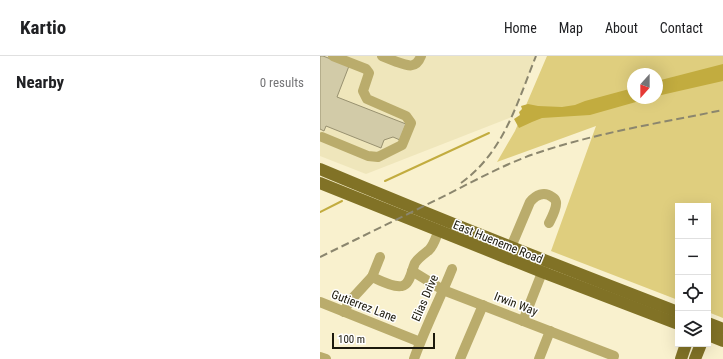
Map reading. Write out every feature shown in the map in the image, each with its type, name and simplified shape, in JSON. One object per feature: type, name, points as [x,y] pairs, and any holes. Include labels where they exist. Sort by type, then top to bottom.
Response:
[{"type":"main road","name":"East Hueneme Road","points":[[320,169],[511,247],[544,266],[675,323]]},
{"type":"main road","name":"East Hueneme Road","points":[[320,183],[439,230],[675,311]]},
{"type":"main road","points":[[439,230],[447,227],[474,233]]},
{"type":"main road","points":[[711,327],[723,329]]},
{"type":"main road","points":[[711,330],[723,341]]},
{"type":"main road","points":[[680,359],[685,347]]},
{"type":"main road","points":[[695,359],[700,347]]},
{"type":"street","points":[[321,139],[368,156],[378,157],[402,146],[411,123],[406,116],[367,99],[363,91],[369,73],[366,69],[334,56]]},
{"type":"street","points":[[382,56],[408,66],[416,65],[422,56]]},
{"type":"street","points":[[511,247],[530,202],[538,195],[547,194],[555,199],[555,208],[549,223]]},
{"type":"street","points":[[372,277],[394,286],[405,285],[408,282],[414,264],[420,256],[430,249],[439,230]]},
{"type":"street","points":[[344,312],[349,302],[372,277],[380,257]]},
{"type":"street","points":[[523,321],[544,266]]},
{"type":"street","name":"Elias Drive","points":[[414,359],[452,269]]},
{"type":"street","name":"Irwin Way","points":[[412,272],[443,290],[550,331],[614,358]]},
{"type":"street","name":"Gutierrez Lane","points":[[320,302],[420,342]]},
{"type":"street","points":[[460,359],[483,305]]},
{"type":"street","points":[[539,359],[550,331]]},
{"type":"street","points":[[320,357],[326,359]]},
{"type":"shaded area","points":[[320,56],[536,56],[512,117],[366,174],[320,156]]},
{"type":"shaded area","points":[[547,56],[723,56],[723,318],[711,313],[711,203],[675,203],[675,299],[551,251],[596,126],[497,162],[515,131]]},
{"type":"shaded area","points":[[723,64],[723,81],[663,95],[663,79]]},
{"type":"shaded area","points":[[627,90],[627,104],[629,104],[590,115],[542,118],[519,128],[514,119],[520,115],[519,112],[522,109],[521,106],[528,104],[562,107],[575,105]]},
{"type":"building","points":[[320,56],[349,66],[337,97],[406,124],[400,140],[393,137],[384,140],[381,148],[326,126],[324,131],[320,129]]},
{"type":"waterway","points":[[385,181],[489,133]]},
{"type":"waterway","points":[[320,212],[342,201]]},
{"type":"railway","points":[[461,183],[476,171],[499,142],[508,126],[536,56]]},
{"type":"railway","points":[[320,257],[497,170],[534,154],[604,134],[723,110]]}]
